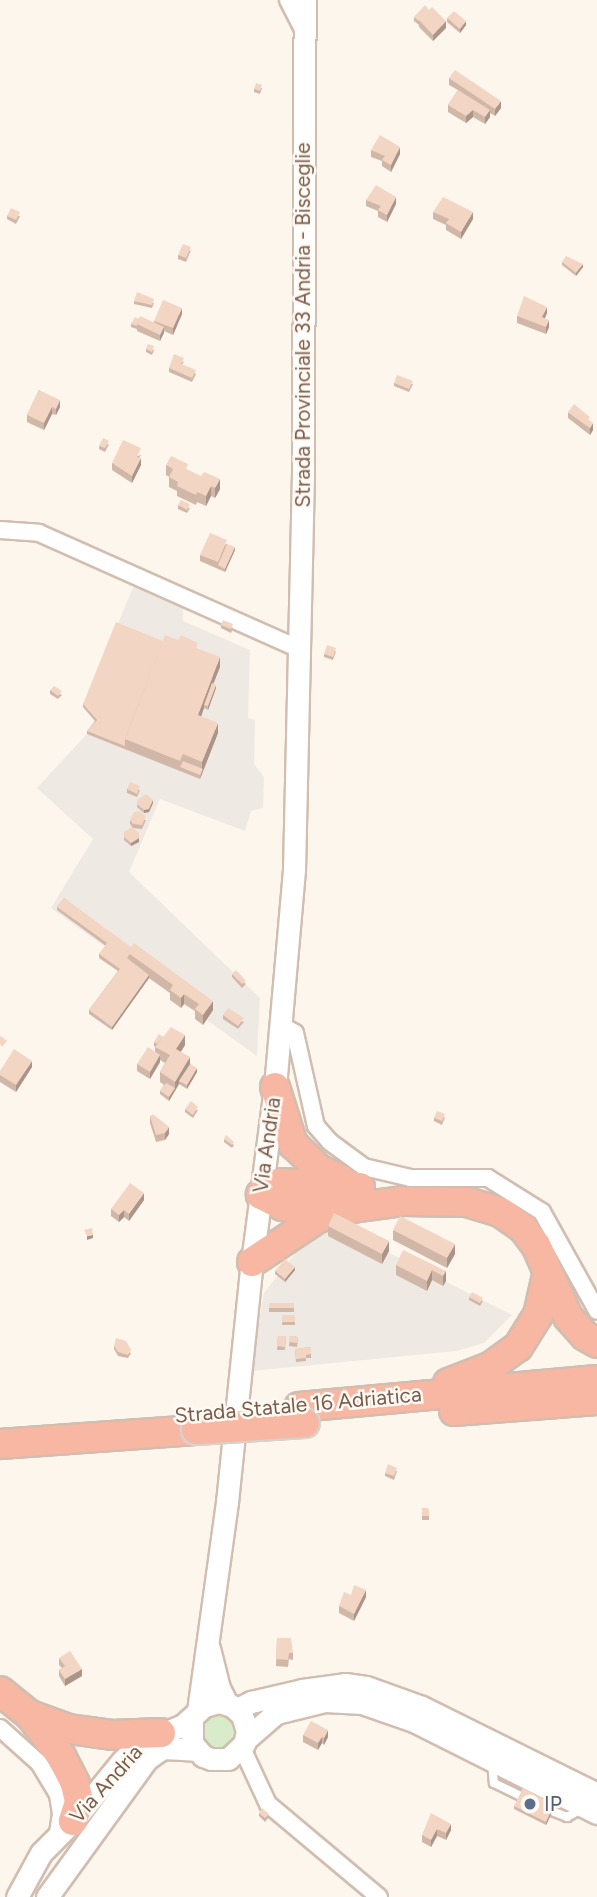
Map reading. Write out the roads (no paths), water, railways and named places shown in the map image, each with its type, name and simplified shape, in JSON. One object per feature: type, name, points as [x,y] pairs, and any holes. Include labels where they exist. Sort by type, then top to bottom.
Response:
[{"type":"highway","points":[[275,1087],[293,1144],[320,1170],[359,1197]]},
{"type":"highway","points":[[261,1195],[282,1206],[313,1212],[359,1197],[467,1202],[500,1212],[523,1228],[536,1245],[547,1275],[568,1317],[585,1336],[597,1343]]},
{"type":"highway","points":[[252,1262],[318,1218],[359,1197]]},
{"type":"highway","points":[[416,1395],[491,1367],[518,1347],[538,1315],[547,1275]]},
{"type":"highway","name":"Strada Statale 16 Adriatica","points":[[302,1415],[416,1395],[597,1380]]},
{"type":"highway","name":"Strada Statale 16 Adriatica","points":[[0,1430],[597,1400]]},
{"type":"highway","name":"Strada Statale 16 Adriatica","points":[[0,1444],[194,1422]]},
{"type":"highway","points":[[0,1691],[30,1715],[61,1756],[75,1784],[79,1802],[65,1830]]},
{"type":"highway","points":[[30,1715],[69,1729],[112,1735],[161,1732]]},
{"type":"main road","name":"Strada Provinciale 33 Andria - Bisceglie","points":[[300,649],[305,0]]},
{"type":"main road","name":"Via Andria","points":[[196,1750],[190,1735],[226,1514],[252,1262],[281,1024],[294,870],[300,649]]},
{"type":"main road","name":"Via Andria","points":[[32,1867],[31,1879],[35,1886],[52,1890],[153,1753],[171,1747],[196,1750],[211,1759],[219,1760],[244,1744],[246,1723],[219,1688],[207,1639]]},
{"type":"main road","points":[[232,1707],[315,1688],[345,1684],[366,1687],[422,1707],[593,1805]]},
{"type":"main road","points":[[244,1744],[265,1719],[276,1713],[301,1705],[343,1701],[389,1711],[593,1805]]},
{"type":"main road","name":"Via Andria","points":[[17,1897],[41,1853],[65,1830],[132,1750],[195,1715],[211,1703],[232,1707]]},
{"type":"street","points":[[288,0],[303,30]]},
{"type":"street","points":[[0,530],[40,533],[300,649]]},
{"type":"street","points":[[281,1024],[295,1033],[316,1126],[330,1142],[364,1167],[411,1178],[488,1178],[542,1212],[597,1311]]},
{"type":"street","points":[[0,1728],[39,1763],[58,1795],[65,1830]]},
{"type":"street","points":[[244,1744],[268,1804],[379,1897]]},
{"type":"lane","points":[[492,1759],[494,1783],[558,1814],[567,1817],[593,1805]]},
{"type":"lane","points":[[514,1792],[517,1803],[528,1808]]},
{"type":"lane","points":[[538,1814],[549,1819],[558,1814]]},
{"type":"place","name":"IP","points":[[530,1804]]}]
